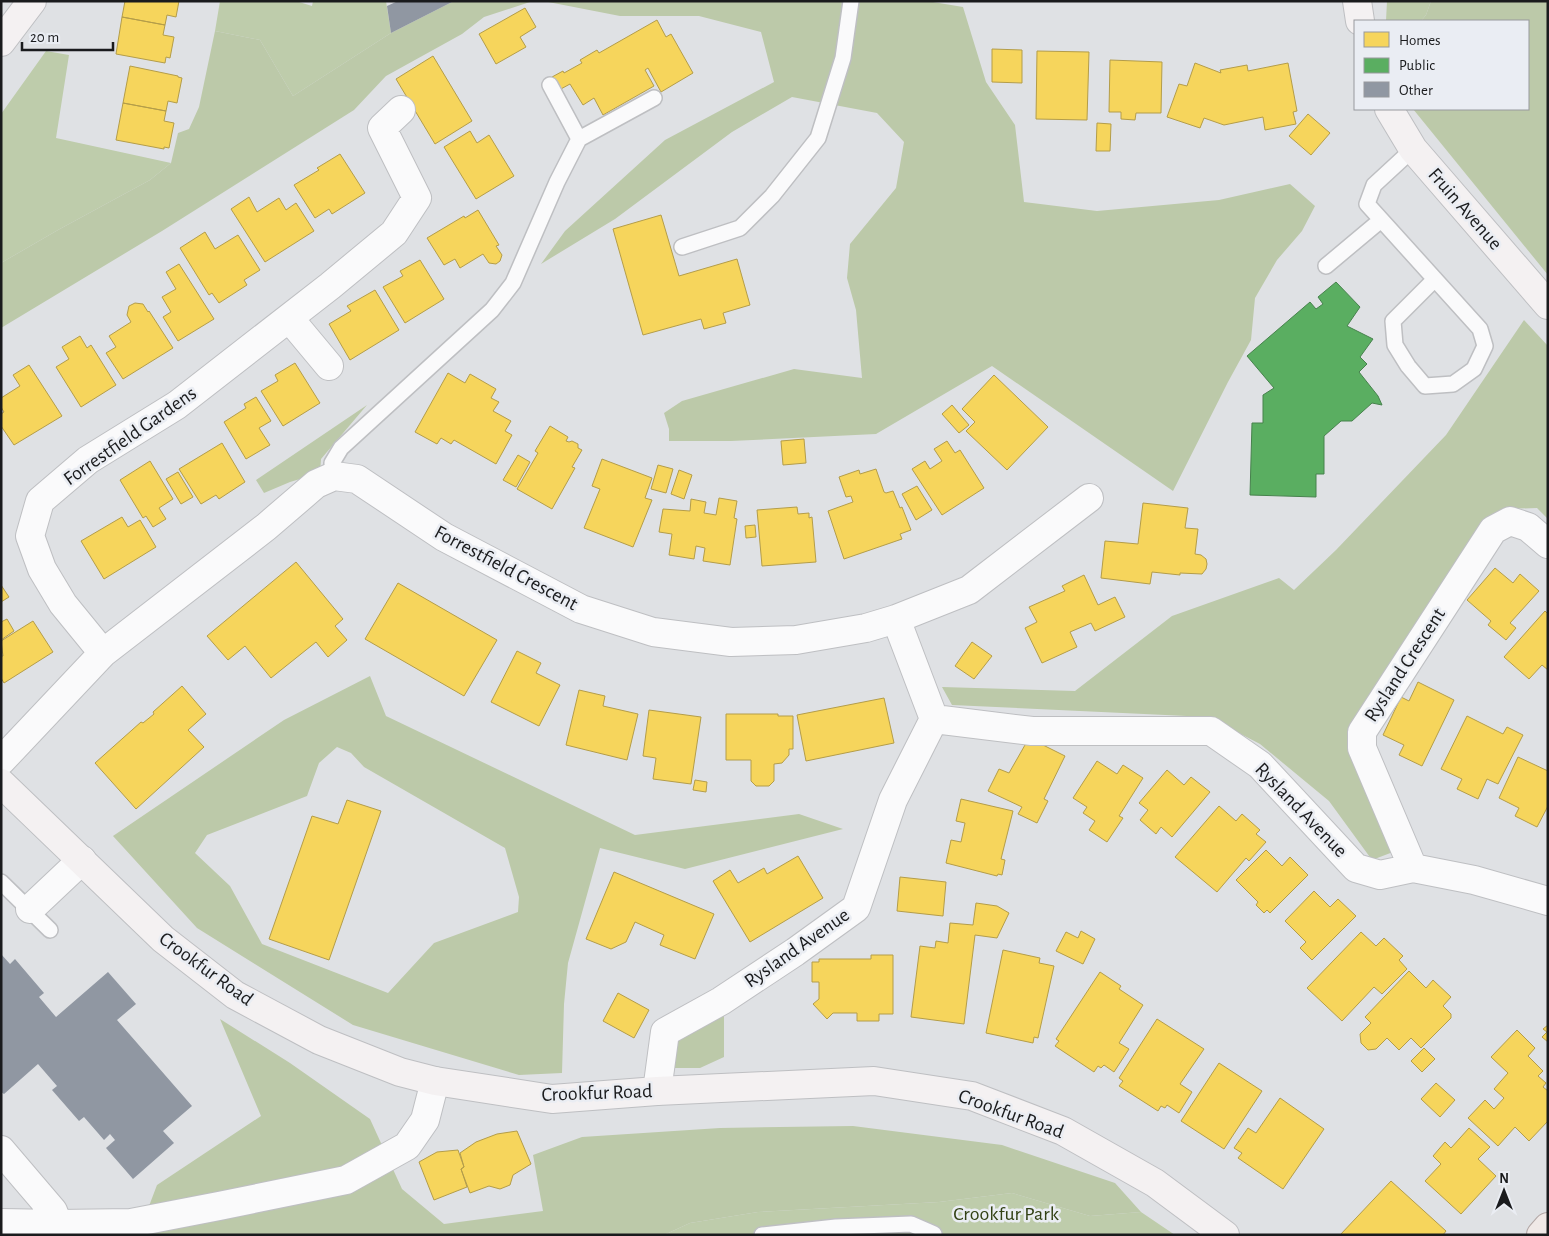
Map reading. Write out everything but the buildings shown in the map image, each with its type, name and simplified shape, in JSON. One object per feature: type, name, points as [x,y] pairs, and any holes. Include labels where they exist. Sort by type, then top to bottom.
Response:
[{"type":"main road","points":[[1541,1235],[1548,1227]]},
{"type":"street","points":[[1,42],[32,1]]},
{"type":"street","points":[[1357,1],[1360,20]]},
{"type":"street","name":"Forrestfield Gardens","points":[[103,653],[63,604],[42,569],[30,536],[40,501],[88,460],[177,405],[394,233],[417,198],[382,128],[401,110]]},
{"type":"street","name":"Fruin Avenue","points":[[1390,110],[1413,149],[1548,305]]},
{"type":"street","points":[[289,318],[330,366]]},
{"type":"street","points":[[1,761],[103,653],[266,527],[316,484],[334,476]]},
{"type":"street","name":"Forrestfield Crescent","points":[[334,476],[357,480],[444,537],[581,609],[652,632],[732,642],[796,640],[866,628],[896,620],[969,590],[1089,498]]},
{"type":"street","name":"Rysland Crescent","points":[[1413,868],[1362,748],[1362,732],[1493,530],[1510,521],[1528,527],[1548,544]]},
{"type":"street","points":[[896,620],[934,719]]},
{"type":"street","name":"Rysland Avenue","points":[[657,1091],[664,1032],[721,1001],[795,952],[856,908],[893,800],[934,719],[1032,731],[1211,731],[1260,765],[1356,868],[1380,875],[1413,868],[1474,880],[1548,901]]},
{"type":"street","name":"Crookfur Road","points":[[1,783],[163,939],[234,995],[319,1040],[400,1072],[435,1081],[552,1099],[657,1091],[874,1081],[972,1096],[1063,1131],[1155,1183],[1222,1234]]},
{"type":"street","points":[[30,909],[82,860]]},
{"type":"street","points":[[1,1223],[131,1223],[346,1180],[407,1146],[425,1120],[435,1081]]},
{"type":"street","points":[[1,1150],[53,1211],[58,1224]]},
{"type":"lane","points":[[682,247],[740,228],[772,196],[818,138],[843,58],[851,1]]},
{"type":"lane","points":[[550,85],[579,139]]},
{"type":"lane","points":[[334,476],[332,463],[341,448],[492,310],[513,283],[557,182],[579,139],[654,98]]},
{"type":"lane","points":[[1413,149],[1374,185],[1367,204],[1480,329],[1485,346],[1474,369],[1453,384],[1425,386],[1408,366],[1395,345],[1392,321],[1434,279]]},
{"type":"lane","points":[[1326,266],[1381,220]]},
{"type":"lane","points":[[1,882],[50,930]]},
{"type":"lane","points":[[762,1235],[836,1227],[911,1224],[934,1234]]},
{"type":"green space","points":[[220,1],[296,1],[312,6],[313,1],[386,1],[391,33],[293,96],[260,40],[215,31]]},
{"type":"green space","points":[[454,1],[533,1],[484,17],[462,34],[386,76],[354,110],[162,231],[1,328],[1,263],[150,180],[171,163],[178,133],[189,129],[199,107],[215,31],[260,40],[293,96],[391,33]]},
{"type":"green space","points":[[543,1],[927,1],[963,7],[986,82],[1015,125],[1024,202],[1097,211],[1219,200],[1290,184],[1315,206],[1302,231],[1277,260],[1255,298],[1251,340],[1173,491],[992,366],[876,434],[731,441],[669,441],[669,429],[664,413],[682,401],[794,369],[862,378],[856,310],[847,278],[850,244],[896,188],[904,142],[877,113],[792,97],[732,132],[615,219],[541,264],[565,231],[665,140],[774,82],[761,32],[699,16],[620,16]]},
{"type":"green space","points":[[1387,1],[1431,1],[1426,15],[1422,20],[1386,20]]},
{"type":"green space","points":[[1431,1],[1548,1],[1548,275],[1414,110],[1529,110],[1529,20],[1422,20],[1426,15]]},
{"type":"green space","points":[[46,51],[69,55],[56,138],[171,163],[150,180],[1,263],[1,114]]},
{"type":"green space","points":[[1524,320],[1548,346],[1548,519],[1537,508],[1503,509],[1366,700],[1351,729],[1357,772],[1393,852],[1372,860],[1329,801],[1260,744],[1208,717],[952,705],[942,687],[1075,691],[1172,616],[1279,578],[1294,590],[1336,550],[1446,435]]},
{"type":"green space","points":[[367,405],[321,459],[320,473],[290,482],[264,493],[256,480]]},
{"type":"green space","points":[[370,676],[386,716],[635,835],[799,814],[843,829],[685,869],[600,848],[568,963],[564,1004],[562,1073],[519,1075],[353,1025],[197,928],[113,836],[284,720]],"holes":[[[337,747],[351,753],[364,767],[505,848],[519,897],[518,912],[434,943],[388,993],[262,944],[230,886],[195,853],[207,835],[307,796],[319,763]]]},
{"type":"green space","points":[[724,1011],[724,1057],[700,1068],[673,1068],[677,1037]]},
{"type":"green space","points":[[220,1019],[290,1063],[370,1119],[402,1189],[444,1224],[543,1211],[533,1155],[582,1137],[720,1128],[853,1126],[1002,1145],[1115,1183],[1141,1212],[1090,1216],[1012,1193],[939,1202],[758,1212],[690,1223],[664,1235],[138,1235],[157,1185],[261,1116]]},
{"type":"green space","name":"Crookfur Park","points":[[1012,1193],[1090,1216],[1141,1212],[1175,1235],[664,1235],[690,1223],[758,1212],[939,1202]]}]
